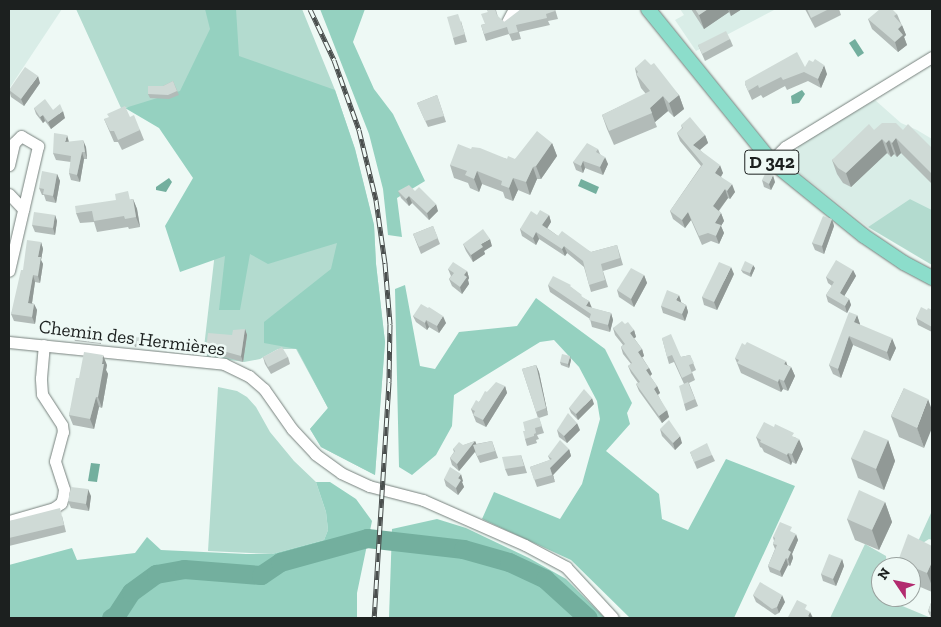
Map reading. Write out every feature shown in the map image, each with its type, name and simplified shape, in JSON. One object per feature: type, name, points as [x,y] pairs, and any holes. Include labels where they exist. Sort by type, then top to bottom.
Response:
[{"type":"main road","name":"D 342","points":[[648,9],[771,161],[864,236],[904,263],[932,278]]},
{"type":"street","points":[[507,22],[514,9]]},
{"type":"street","points":[[771,161],[785,147],[932,57]]},
{"type":"street","points":[[9,164],[14,142],[21,136],[38,146],[9,271]]},
{"type":"street","points":[[9,194],[23,209]]},
{"type":"street","name":"Chemin des Hermières","points":[[9,342],[224,364],[248,376],[264,389],[292,429],[315,454],[341,473],[369,486],[423,500],[533,549],[566,567],[613,618]]},
{"type":"street","points":[[9,521],[54,508],[61,503],[63,497],[64,489],[55,461],[63,432],[62,425],[42,394],[41,378],[44,345]]},
{"type":"shaded area","points":[[9,9],[62,9],[9,89]]},
{"type":"shaded area","points":[[76,9],[302,9],[335,90],[355,149],[374,225],[376,264],[385,342],[375,475],[321,447],[310,429],[328,408],[296,349],[278,349],[260,359],[244,362],[203,356],[217,235],[216,98],[121,108]]},
{"type":"shaded area","points":[[205,9],[236,9],[239,56],[335,90],[355,149],[374,225],[376,264],[385,342],[375,475],[321,447],[310,429],[328,408],[297,349],[264,343],[264,322],[331,269],[337,243],[268,264],[250,254],[240,310],[219,310],[225,256],[180,272],[165,226],[193,178],[159,128],[125,108],[180,91],[210,29]]},
{"type":"shaded area","points":[[320,9],[365,9],[353,42],[374,89],[393,114],[425,181],[397,198],[402,237],[388,235],[383,189],[369,134]]},
{"type":"shaded area","points":[[680,9],[776,9],[696,51],[675,20],[684,15]]},
{"type":"shaded area","points":[[855,39],[864,53],[858,57],[849,43]]},
{"type":"shaded area","points":[[802,90],[805,94],[799,103],[792,104],[791,96]]},
{"type":"shaded area","points":[[875,100],[901,123],[932,139],[932,210],[910,199],[868,227],[796,170],[798,146]]},
{"type":"shaded area","points":[[169,178],[172,182],[166,192],[156,190],[156,187]]},
{"type":"shaded area","points":[[581,179],[599,187],[596,194],[578,186]]},
{"type":"shaded area","points":[[910,199],[932,210],[932,265],[868,227]]},
{"type":"shaded area","points":[[405,285],[420,366],[435,369],[459,332],[517,326],[536,298],[605,349],[632,403],[627,413],[630,424],[606,451],[659,494],[662,519],[688,530],[726,459],[795,486],[734,618],[630,618],[571,560],[482,519],[494,492],[560,519],[582,484],[600,419],[597,401],[579,367],[554,340],[540,342],[454,395],[452,426],[436,455],[412,475],[399,467],[395,289]]},
{"type":"shaded area","points":[[218,387],[237,391],[247,397],[256,407],[270,432],[294,461],[316,482],[326,512],[328,530],[324,540],[272,554],[208,551]]},
{"type":"shaded area","points":[[91,463],[100,464],[97,482],[88,481]]},
{"type":"shaded area","points":[[316,482],[330,482],[356,499],[372,521],[357,593],[357,618],[9,618],[9,565],[72,548],[77,560],[135,553],[147,537],[161,550],[272,554],[324,540],[328,530],[326,512]]},
{"type":"shaded area","points":[[931,513],[932,540],[929,539],[915,548]]},
{"type":"shaded area","points":[[437,519],[466,528],[529,558],[566,579],[605,618],[389,618],[392,529]]},
{"type":"shaded area","points":[[865,544],[886,556],[871,557],[871,607],[905,607],[931,618],[830,618]]},
{"type":"building","points":[[487,9],[495,9],[497,15],[504,22],[521,9],[554,9],[555,11],[546,14],[547,18],[516,25],[518,32],[509,34],[507,27],[484,34],[481,25],[485,24],[481,14],[488,12]]},
{"type":"building","points":[[695,9],[708,9],[699,15]]},
{"type":"building","points":[[807,9],[829,9],[811,18]]},
{"type":"building","points":[[880,9],[892,9],[897,14],[894,16],[902,25],[898,29],[903,35],[895,42],[868,19]]},
{"type":"building","points":[[458,14],[465,34],[453,38],[447,17]]},
{"type":"building","points":[[726,31],[730,39],[702,54],[698,45]]},
{"type":"building","points":[[797,52],[805,67],[809,60],[813,62],[815,59],[824,65],[818,79],[804,72],[783,80],[781,77],[759,88],[758,85],[748,91],[745,81]]},
{"type":"building","points":[[645,59],[651,65],[654,63],[679,95],[669,103],[663,96],[650,108],[652,113],[609,131],[602,115],[650,91],[636,74],[638,72],[635,68]]},
{"type":"building","points":[[25,67],[38,76],[21,99],[9,90]]},
{"type":"building","points":[[173,81],[177,91],[168,95],[148,94],[148,86],[163,86]]},
{"type":"building","points":[[437,95],[444,116],[425,121],[417,103]]},
{"type":"building","points":[[45,99],[53,110],[60,104],[63,111],[48,122],[43,115],[40,117],[34,108]]},
{"type":"building","points":[[125,106],[130,117],[134,115],[140,130],[118,140],[114,131],[110,131],[104,119],[109,117],[107,114]]},
{"type":"building","points":[[690,117],[705,135],[693,145],[720,165],[715,173],[732,184],[727,191],[725,189],[713,206],[721,213],[715,223],[721,225],[716,236],[708,233],[699,236],[688,212],[682,220],[670,211],[703,164],[677,133],[683,128],[681,125]]},
{"type":"building","points":[[882,123],[896,123],[903,130],[908,124],[932,148],[932,173],[896,138],[892,143],[889,140],[886,143],[882,139],[846,173],[838,168],[832,160],[869,124],[874,130]]},
{"type":"building","points":[[537,131],[552,143],[536,166],[533,167],[526,182],[513,178],[509,188],[501,185],[502,181],[477,171],[474,179],[465,175],[467,171],[450,165],[458,144],[471,149],[472,147],[480,148],[507,159],[508,156],[515,159]]},
{"type":"building","points":[[54,133],[67,135],[65,142],[83,140],[85,152],[82,152],[77,175],[69,173],[71,156],[53,153]]},
{"type":"building","points":[[587,143],[598,149],[596,152],[605,157],[600,167],[583,161],[581,166],[573,162]]},
{"type":"building","points":[[42,171],[57,174],[53,196],[43,194],[44,189],[39,188]]},
{"type":"building","points":[[766,172],[773,175],[769,184],[762,180]]},
{"type":"building","points":[[409,185],[415,191],[419,187],[436,204],[427,213],[409,196],[406,199],[398,191]]},
{"type":"building","points":[[128,191],[130,200],[133,199],[136,217],[125,219],[124,216],[94,221],[92,211],[76,213],[75,206],[116,200],[115,194]]},
{"type":"building","points":[[540,210],[549,215],[542,225],[558,236],[562,231],[591,252],[617,245],[620,258],[601,264],[605,280],[589,285],[583,261],[564,246],[562,249],[536,232],[533,238],[520,229],[531,211],[537,215]]},
{"type":"building","points":[[34,212],[55,215],[53,228],[32,225]]},
{"type":"building","points":[[823,216],[832,219],[822,246],[812,243]]},
{"type":"building","points":[[433,226],[438,238],[419,247],[413,234]]},
{"type":"building","points":[[483,229],[490,239],[481,244],[483,247],[471,255],[463,244]]},
{"type":"building","points":[[27,240],[41,242],[38,257],[41,257],[38,276],[33,275],[28,303],[34,304],[32,317],[11,314],[21,270],[23,270]]},
{"type":"building","points":[[836,260],[853,270],[840,293],[849,299],[845,306],[826,295],[834,282],[826,277]]},
{"type":"building","points":[[745,261],[753,265],[750,273],[741,270]]},
{"type":"building","points":[[453,262],[467,271],[464,275],[467,277],[460,287],[449,279],[454,273],[448,269]]},
{"type":"building","points":[[719,262],[731,267],[714,302],[702,297]]},
{"type":"building","points":[[631,268],[644,275],[631,299],[617,290]]},
{"type":"building","points":[[553,276],[571,285],[581,296],[589,301],[586,306],[611,313],[608,325],[589,320],[591,314],[548,285]]},
{"type":"building","points":[[667,290],[679,295],[676,300],[686,305],[682,314],[661,306]]},
{"type":"building","points":[[421,304],[443,316],[437,326],[426,320],[425,323],[413,316]]},
{"type":"building","points":[[921,307],[932,310],[932,327],[916,318]]},
{"type":"building","points":[[849,312],[857,315],[854,322],[892,338],[887,352],[849,336],[838,369],[829,365]]},
{"type":"building","points":[[622,321],[625,324],[628,322],[634,330],[630,333],[642,349],[638,352],[649,368],[646,370],[657,386],[654,389],[667,410],[659,416],[636,384],[640,382],[628,366],[632,363],[621,347],[625,344],[613,328]]},
{"type":"building","points":[[73,327],[99,332],[98,337],[72,335]]},
{"type":"building","points":[[245,329],[241,356],[206,349],[208,333],[232,335],[233,330]]},
{"type":"building","points":[[671,334],[681,357],[690,355],[694,363],[689,365],[692,373],[682,378],[672,355],[667,357],[662,338]]},
{"type":"building","points":[[134,337],[144,338],[143,345],[134,344]]},
{"type":"building","points":[[747,342],[786,361],[784,364],[791,367],[784,381],[779,379],[778,382],[737,363],[739,360],[735,358],[742,343],[745,345]]},
{"type":"building","points":[[282,347],[288,357],[268,367],[263,357]]},
{"type":"building","points":[[84,352],[103,355],[102,364],[104,364],[98,397],[96,397],[90,419],[69,415],[76,378],[79,378]]},
{"type":"building","points":[[562,354],[570,356],[568,364],[560,362]]},
{"type":"building","points":[[536,365],[546,408],[536,412],[522,369]]},
{"type":"building","points":[[496,382],[505,386],[483,420],[473,415],[475,411],[471,409],[476,400],[479,402],[485,391],[487,392]]},
{"type":"building","points":[[688,382],[695,399],[684,404],[679,386]]},
{"type":"building","points":[[904,388],[928,399],[917,428],[891,416]]},
{"type":"building","points":[[584,389],[592,398],[576,414],[569,408]]},
{"type":"building","points":[[568,413],[577,423],[564,436],[557,430]]},
{"type":"building","points":[[539,417],[542,426],[535,428],[536,433],[534,436],[525,439],[523,422]]},
{"type":"building","points":[[669,420],[680,436],[673,443],[660,429]]},
{"type":"building","points":[[764,422],[774,427],[775,424],[794,433],[792,436],[799,439],[792,454],[788,453],[787,455],[760,442],[761,440],[756,437]]},
{"type":"building","points":[[864,430],[888,440],[876,469],[851,458]]},
{"type":"building","points":[[560,440],[569,449],[550,468],[552,475],[534,480],[530,467],[552,459],[548,456]]},
{"type":"building","points":[[475,441],[457,464],[450,458],[455,451],[453,449],[459,442],[463,445]]},
{"type":"building","points":[[492,441],[495,451],[477,456],[473,445]]},
{"type":"building","points":[[707,443],[712,455],[694,462],[690,452]]},
{"type":"building","points":[[521,455],[524,466],[505,469],[502,457]]},
{"type":"building","points":[[450,467],[461,474],[458,478],[461,480],[456,488],[444,479]]},
{"type":"building","points":[[71,487],[88,489],[86,504],[68,501]]},
{"type":"building","points":[[859,490],[885,502],[872,530],[847,519]]},
{"type":"building","points":[[60,508],[64,525],[9,538],[9,521]]},
{"type":"building","points":[[780,522],[792,527],[790,531],[796,534],[788,550],[791,552],[788,559],[786,558],[780,571],[768,566],[777,545],[773,544],[775,538],[773,537]]},
{"type":"building","points":[[908,534],[932,546],[932,562],[927,573],[921,571],[921,557],[899,557]]},
{"type":"building","points":[[829,554],[842,559],[833,579],[821,574]]},
{"type":"building","points":[[760,582],[782,595],[777,607],[772,609],[753,595]]},
{"type":"building","points":[[797,600],[807,605],[805,609],[810,612],[808,616],[811,618],[788,617]]},
{"type":"building","points":[[932,600],[932,612],[928,611]]},
{"type":"waterway","points":[[111,618],[116,615],[131,592],[156,574],[184,569],[261,575],[280,562],[367,538],[463,549],[509,562],[545,579],[588,618]]},
{"type":"railway","points":[[310,9],[334,60],[359,130],[376,200],[385,263],[390,324],[389,382],[374,618]]}]
